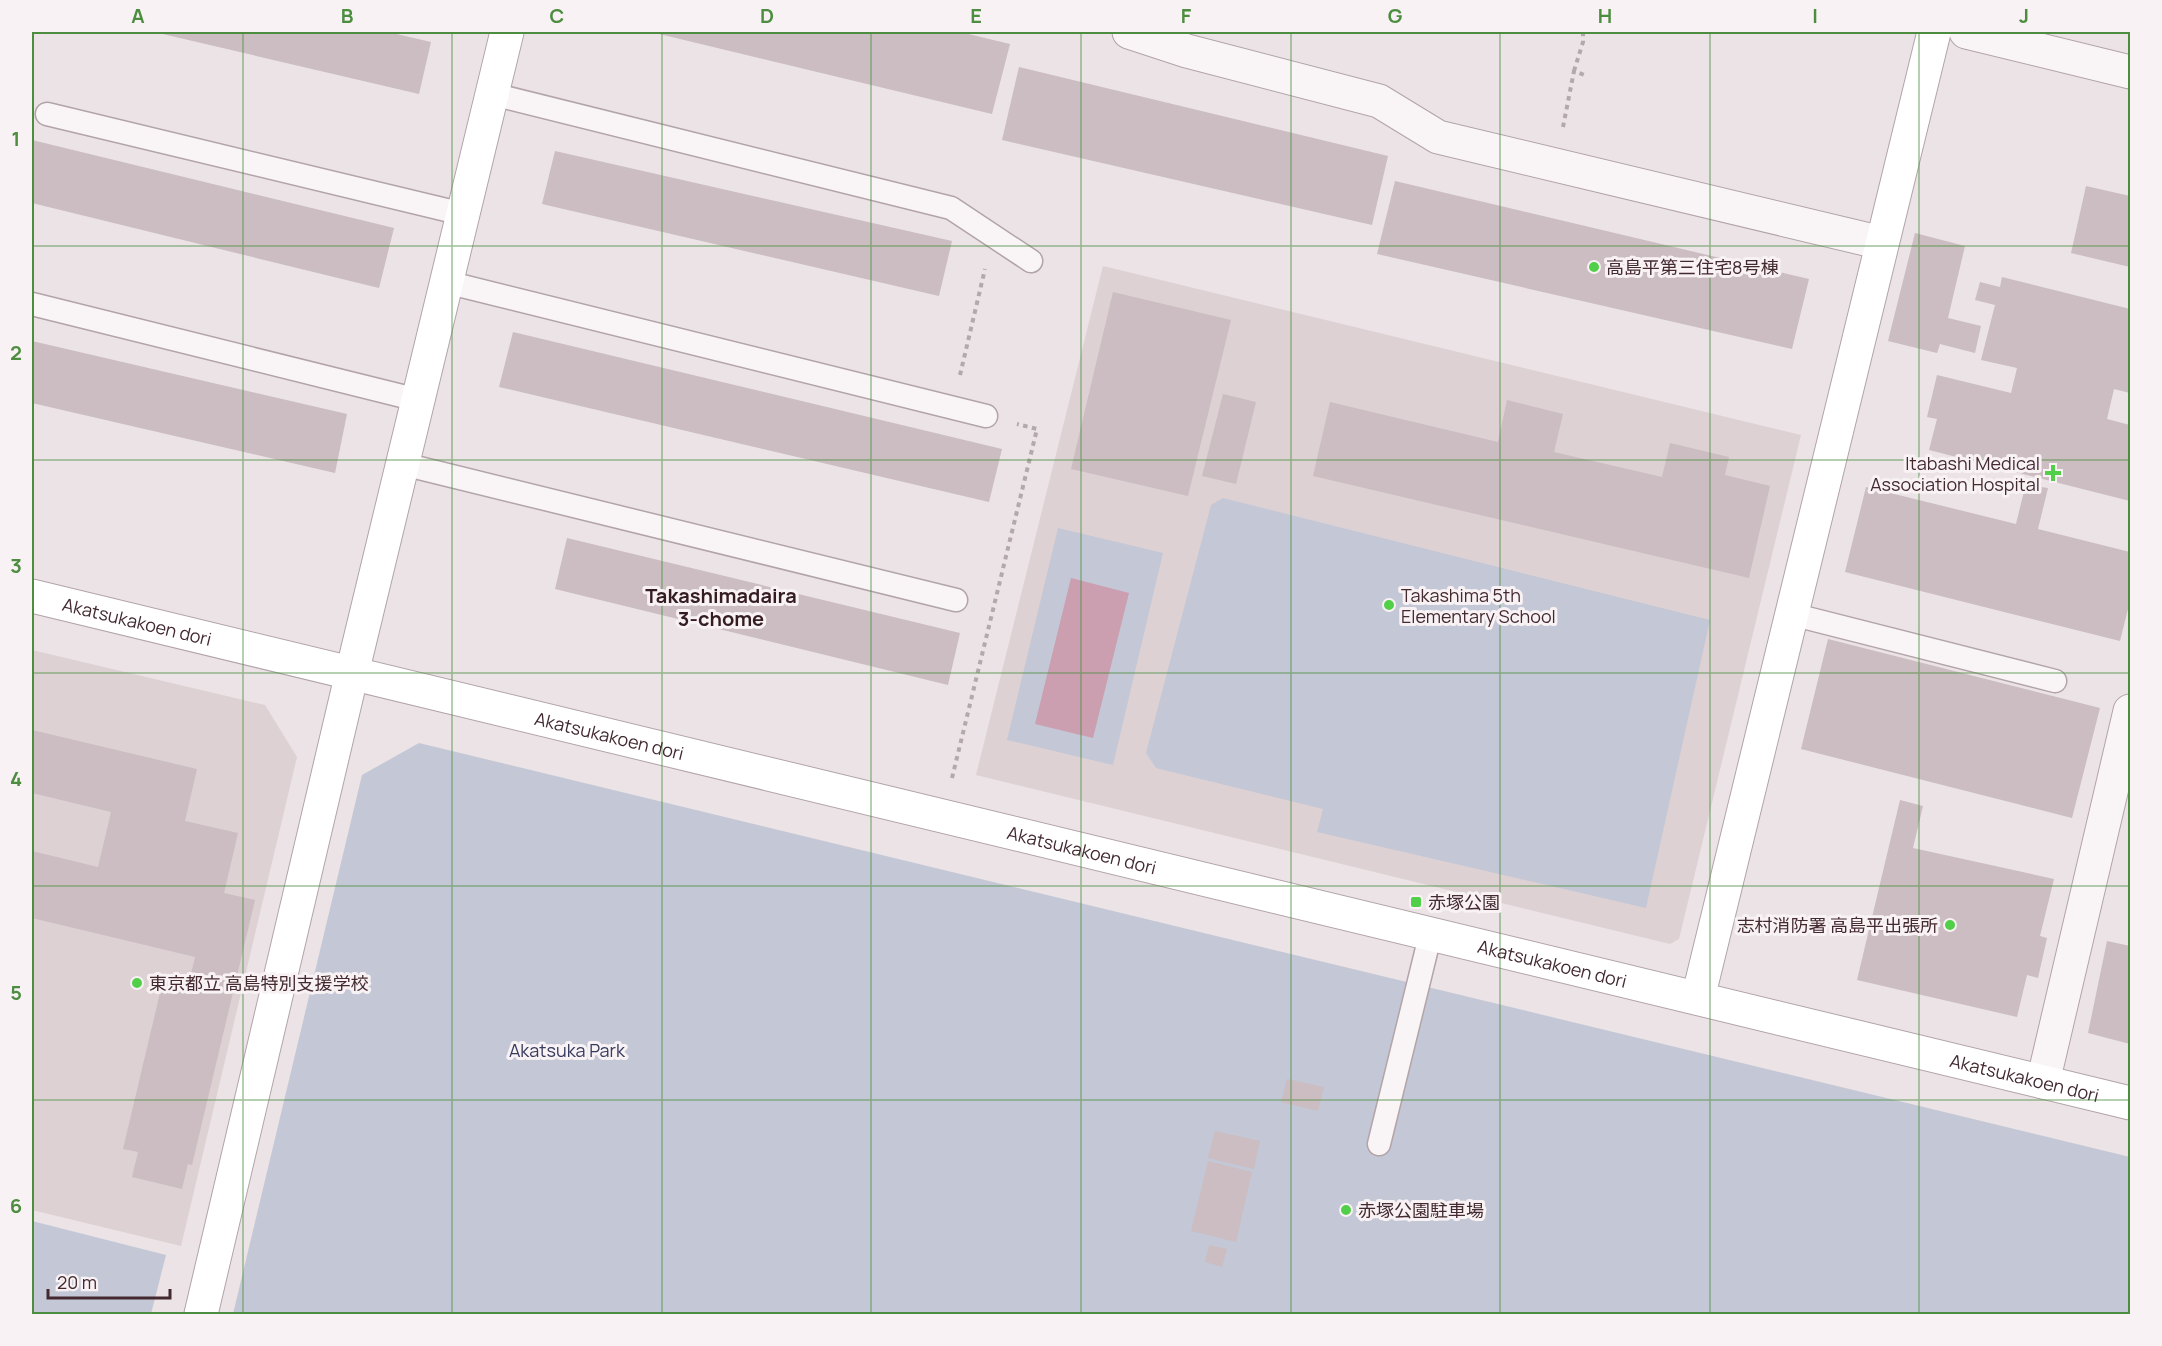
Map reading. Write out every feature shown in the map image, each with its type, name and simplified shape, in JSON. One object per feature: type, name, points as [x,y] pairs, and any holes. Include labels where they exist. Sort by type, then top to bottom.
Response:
[{"type":"street","points":[[201,1314],[352,673],[507,32]]},
{"type":"street","points":[[1129,32],[1187,51],[1379,101],[1438,136],[1882,243]]},
{"type":"street","points":[[1698,998],[1934,32]]},
{"type":"street","points":[[1966,32],[2130,72]]},
{"type":"street","name":"Akatsukakoen dori","points":[[32,596],[1430,936],[1698,998],[2130,1103]]},
{"type":"street","points":[[2043,1082],[2130,711]]},
{"type":"lane","points":[[492,94],[951,208],[1031,261]]},
{"type":"lane","points":[[46,114],[463,214]]},
{"type":"lane","points":[[446,282],[986,416]]},
{"type":"lane","points":[[32,304],[418,399]]},
{"type":"lane","points":[[403,464],[956,600]]},
{"type":"lane","points":[[1791,614],[2055,681]]},
{"type":"lane","points":[[1379,1144],[1430,936]]},
{"type":"path","points":[[1574,71],[1583,42],[1583,32]]},
{"type":"path","points":[[953,408],[992,236]]},
{"type":"path","points":[[952,778],[1037,429],[986,416]]},
{"type":"shaded area","name":"Takashima 5th Elementary School","points":[[1103,266],[1801,435],[1679,939],[1670,944],[976,775]]},
{"type":"shaded area","points":[[1071,578],[1129,593],[1093,738],[1035,724]]},
{"type":"shaded area","name":"東京都立 高島特別支援学校","points":[[32,650],[265,705],[297,757],[181,1246],[32,1210]]},
{"type":"green space","points":[[1223,498],[1710,620],[1646,908],[1317,832],[1323,809],[1156,768],[1146,753],[1211,505]]},
{"type":"green space","points":[[1058,528],[1163,553],[1113,765],[1007,740]]},
{"type":"green space","name":"Akatsuka Park","points":[[419,743],[2130,1157],[2130,1314],[233,1314],[362,775]]},
{"type":"green space","points":[[32,1221],[166,1255],[151,1314],[32,1314]]},
{"type":"building","points":[[154,32],[388,32],[431,42],[419,94]]},
{"type":"building","points":[[651,32],[960,32],[1010,44],[992,114]]},
{"type":"building","points":[[1019,67],[1388,156],[1372,225],[1002,140]]},
{"type":"building","points":[[32,140],[394,228],[379,288],[32,203]]},
{"type":"building","points":[[555,151],[952,241],[939,296],[542,204]]},
{"type":"building","name":"高島平第三住宅8号棟","points":[[1395,181],[1809,279],[1792,349],[1377,254]]},
{"type":"building","points":[[2086,186],[2130,196],[2130,267],[2071,253]]},
{"type":"building","points":[[1915,233],[1965,246],[1948,318],[1981,326],[1975,353],[1940,344],[1937,353],[1888,341]]},
{"type":"building","points":[[2002,277],[2130,309],[2130,393],[2114,389],[2107,419],[2130,425],[2130,501],[1929,450],[1937,419],[1927,417],[1937,375],[2011,393],[2017,368],[1981,360],[1995,305],[1975,300],[1980,282],[2000,287]]},
{"type":"building","points":[[1113,292],[1231,320],[1188,496],[1071,469]]},
{"type":"building","points":[[513,332],[1002,449],[989,502],[499,387]]},
{"type":"building","points":[[32,341],[347,414],[335,473],[32,403]]},
{"type":"building","points":[[1223,394],[1256,402],[1236,484],[1202,476]]},
{"type":"building","points":[[1507,400],[1563,414],[1554,452],[1662,477],[1670,443],[1729,457],[1725,475],[1770,486],[1749,578],[1313,476],[1330,402],[1498,442]]},
{"type":"building","points":[[2027,479],[2042,483],[2041,487],[2048,488],[2038,529],[2130,552],[2130,601],[2120,641],[1845,572],[1866,487],[2016,524]]},
{"type":"building","points":[[567,538],[960,633],[948,685],[555,589]]},
{"type":"building","points":[[1828,639],[2100,708],[2072,818],[1801,749]]},
{"type":"building","points":[[32,730],[197,769],[185,821],[238,833],[224,893],[255,900],[192,1165],[188,1164],[182,1189],[132,1177],[138,1152],[123,1149],[164,976],[189,982],[195,957],[32,918],[32,851],[98,867],[111,812],[32,793]]},
{"type":"building","points":[[1900,800],[1923,806],[1913,848],[2054,879],[2040,936],[2047,938],[2038,978],[2027,975],[2017,1017],[1857,980]]},
{"type":"building","points":[[2107,941],[2130,946],[2130,1044],[2088,1033]]},
{"type":"building","points":[[1287,1079],[1324,1087],[1318,1111],[1281,1102]]},
{"type":"building","points":[[1215,1131],[1260,1141],[1254,1169],[1208,1158]]},
{"type":"building","points":[[1208,1161],[1252,1172],[1236,1242],[1191,1231]]},
{"type":"building","points":[[1209,1245],[1227,1249],[1222,1267],[1205,1262]]},
{"type":"place","name":"高島平第三住宅8号棟","points":[[1594,267]]},
{"type":"place","name":"Itabashi Medical Association Hospital","points":[[2053,473]]},
{"type":"place","name":"Takashima 5th Elementary School","points":[[1389,605]]},
{"type":"place","name":"赤塚公園","points":[[1416,902]]},
{"type":"place","name":"志村消防署 高島平出張所","points":[[1950,925]]},
{"type":"place","name":"東京都立 高島特別支援学校","points":[[137,983]]},
{"type":"place","name":"赤塚公園駐車場","points":[[1346,1210]]},
{"type":"district","name":"Takashimadaira 3-chome","points":[[721,606]]}]
